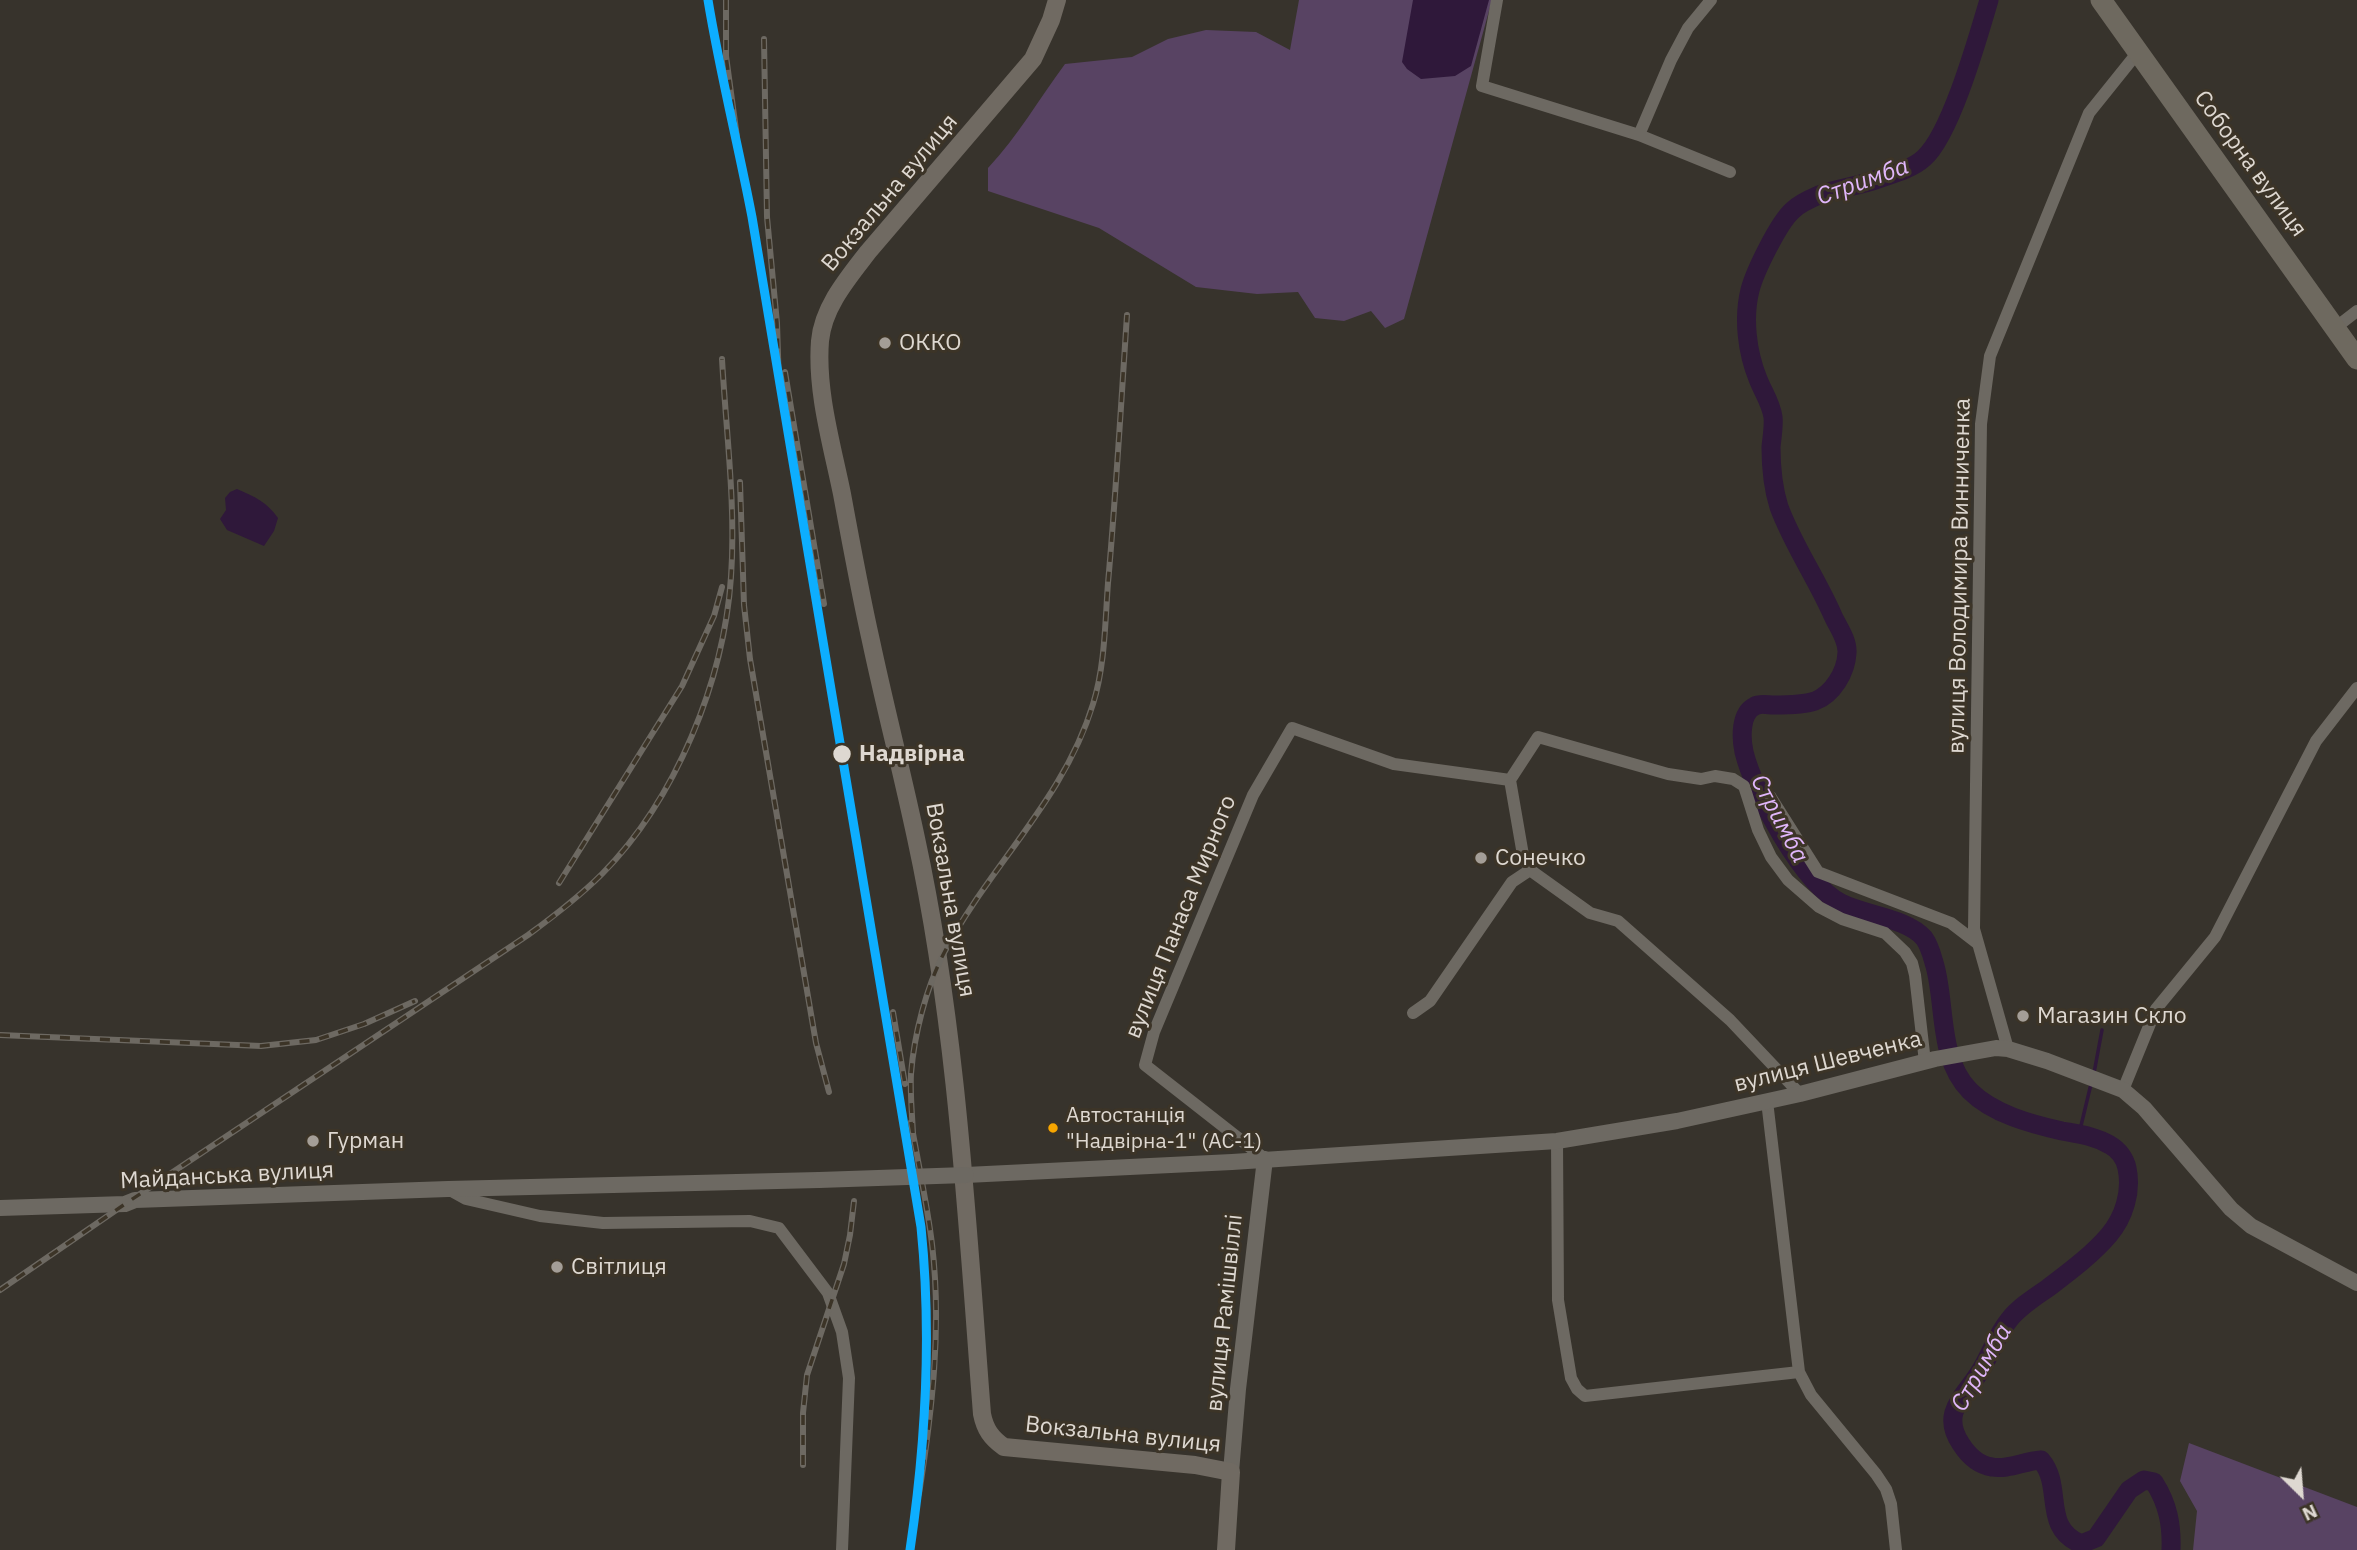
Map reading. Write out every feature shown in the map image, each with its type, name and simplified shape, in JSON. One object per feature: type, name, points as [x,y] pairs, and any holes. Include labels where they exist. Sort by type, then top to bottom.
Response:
[{"type":"main road","name":"Вокзальна вулиця","points":[[1057,0],[1033,59],[842,286],[827,313],[820,339],[825,406],[870,637],[917,841],[939,967],[962,1162],[985,1428],[993,1440],[1004,1447],[1195,1465],[1231,1472]]},
{"type":"main road","name":"Соборна вулиця","points":[[2101,0],[2357,359]]},
{"type":"main road","points":[[1226,1550],[1231,1472]]},
{"type":"street","points":[[1497,0],[1482,86],[1639,135],[1730,172]]},
{"type":"street","points":[[1639,135],[1671,60],[1705,2]]},
{"type":"street","name":"вулиця Володимира Винниченка","points":[[2008,1049],[1974,929],[1981,424],[1990,356],[2089,113],[2138,52]]},
{"type":"street","points":[[2335,328],[2357,311]]},
{"type":"street","points":[[2123,1090],[2156,1009],[2214,937],[2316,741],[2357,688]]},
{"type":"street","name":"вулиця Панаса Мирного","points":[[1265,1159],[1145,1065],[1154,1032],[1253,795],[1292,728],[1394,764],[1510,780]]},
{"type":"street","points":[[1800,1094],[1730,1020],[1618,921],[1590,913],[1530,870],[1523,855],[1510,780],[1538,737],[1668,774],[1701,779],[1715,776],[1733,779],[1744,786],[1762,839],[1788,880],[1819,907],[1842,919],[1885,933],[1905,952],[1915,975],[1930,1060]]},
{"type":"street","points":[[1770,796],[1818,872],[1951,923],[1977,943]]},
{"type":"street","points":[[1413,1013],[1430,1001],[1512,882],[1530,870]]},
{"type":"street","name":"вулиця Шевченка","points":[[499,1189],[832,1180],[1232,1162],[1557,1141],[1677,1121],[1800,1094],[1980,1049],[2008,1049],[2123,1090],[2144,1108],[2231,1209],[2252,1226],[2357,1283]]},
{"type":"street","points":[[1767,1101],[1799,1373],[1811,1395],[1886,1489],[1891,1504],[1896,1550]]},
{"type":"street","points":[[1557,1141],[1558,1300],[1569,1368],[1577,1389],[1585,1396],[1799,1373]]},
{"type":"street","name":"вулиця Рамішвіллі","points":[[1231,1472],[1265,1159]]},
{"type":"street","points":[[448,1189],[466,1199],[496,1208],[578,1221],[750,1221],[779,1228],[828,1293],[842,1332],[849,1378],[842,1550]]},
{"type":"street","name":"Майданська вулиця","points":[[0,1208],[125,1204],[135,1200],[499,1189]]},
{"type":"shaded area","points":[[1299,0],[1492,0],[1404,319],[1385,328],[1371,311],[1344,321],[1315,318],[1298,292],[1257,294],[1196,287],[1099,228],[988,191],[988,168],[1019,130],[1065,64],[1132,57],[1168,39],[1206,30],[1256,32],[1290,50]]},
{"type":"shaded area","points":[[1413,0],[1489,0],[1471,66],[1455,76],[1421,79],[1407,69],[1402,62]]},
{"type":"shaded area","points":[[237,489],[260,500],[278,518],[274,531],[264,546],[227,530],[220,519],[226,510],[225,498]]},
{"type":"shaded area","points":[[2189,1443],[2357,1507],[2357,1550],[2193,1550],[2197,1511],[2180,1481]]},
{"type":"waterway","name":"Стримба","points":[[1989,0],[1954,107],[1934,146],[1924,158],[1902,171],[1819,195],[1793,210],[1762,260],[1750,290],[1747,335],[1754,369],[1773,417],[1771,462],[1777,500],[1791,535],[1842,634],[1847,653],[1837,682],[1822,698],[1800,704],[1759,705],[1750,709],[1744,720],[1743,746],[1749,769],[1769,813],[1796,858],[1826,893],[1850,907],[1907,926],[1926,941],[1938,982],[1948,1048],[1960,1078],[1970,1091],[1990,1106],[2013,1117],[2104,1142],[2116,1149],[2123,1158],[2128,1177],[2127,1195],[2123,1212],[2114,1228],[2088,1256],[2009,1320],[1979,1373],[1956,1406],[1953,1423],[1955,1433],[1964,1448],[1982,1464],[2004,1467],[2041,1460],[2048,1471],[2061,1528],[2081,1544],[2096,1538],[2129,1490],[2144,1480],[2154,1482],[2168,1515],[2171,1550]]},
{"type":"waterway","points":[[2094,1073],[2102,1030]]},
{"type":"waterway","points":[[2079,1134],[2091,1084]]},
{"type":"railway","points":[[726,0],[726,56],[737,137]]},
{"type":"railway","points":[[764,39],[767,217],[777,323],[779,386]]},
{"type":"railway","points":[[913,1133],[911,1074],[918,1028],[932,981],[962,921],[1064,771],[1080,739],[1097,690],[1104,644],[1127,315]]},
{"type":"railway","points":[[0,1290],[528,935],[584,891],[629,844],[652,811],[692,736],[707,697],[726,617],[731,577],[732,523],[722,359]]},
{"type":"railway","points":[[785,372],[824,604]]},
{"type":"railway","points":[[740,482],[744,605],[750,659],[816,1043],[829,1092]]},
{"type":"railway","points":[[559,883],[682,686],[714,616],[722,587]]},
{"type":"railway","points":[[0,1035],[261,1046],[316,1040],[364,1024],[415,1001]]},
{"type":"railway","points":[[893,1012],[905,1084]]},
{"type":"railway","points":[[911,1122],[930,1229],[936,1307],[934,1369],[919,1494]]},
{"type":"railway","points":[[803,1465],[803,1413],[807,1375],[844,1264],[854,1201]]},
{"type":"transit line","points":[[708,0],[752,217],[921,1227],[926,1308],[926,1389],[910,1550]]},
{"type":"place","name":"ОККО","points":[[885,343]]},
{"type":"place","name":"Надвірна","points":[[842,754]]},
{"type":"place","name":"Сонечко","points":[[1481,858]]},
{"type":"place","name":"Магазин Скло","points":[[2023,1016]]},
{"type":"place","name":"Автостанція \"Надвірна-1\" (АС-1)","points":[[1053,1128]]},
{"type":"place","name":"Гурман","points":[[313,1141]]},
{"type":"place","name":"Світлиця","points":[[557,1267]]}]
